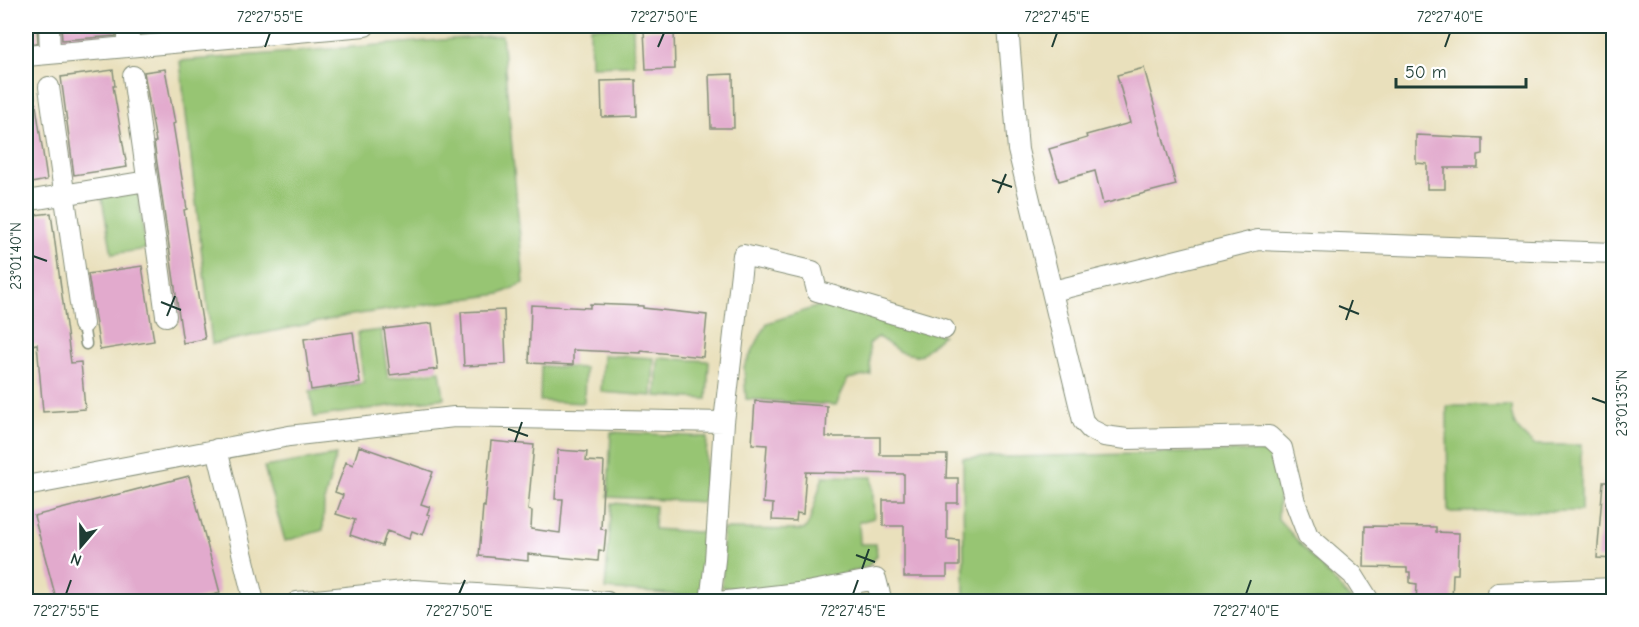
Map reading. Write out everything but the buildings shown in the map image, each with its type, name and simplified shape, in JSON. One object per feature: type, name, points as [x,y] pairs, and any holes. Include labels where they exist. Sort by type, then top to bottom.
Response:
[{"type":"street","points":[[49,26],[50,54]]},
{"type":"street","points":[[128,26],[128,47]]},
{"type":"street","points":[[26,56],[128,47],[242,31],[365,26]]},
{"type":"street","points":[[1008,26],[1018,150],[1083,421],[1090,429],[1104,436],[1127,439],[1269,436],[1282,448],[1295,502],[1308,536],[1353,575],[1370,602]]},
{"type":"street","points":[[133,76],[166,316]]},
{"type":"street","points":[[49,87],[83,324]]},
{"type":"street","points":[[26,201],[147,181]]},
{"type":"street","points":[[1053,291],[1258,240],[1614,253]]},
{"type":"street","points":[[710,602],[724,422],[742,255],[812,271],[817,291],[944,329]]},
{"type":"street","points":[[26,486],[289,436],[454,417],[724,422]]},
{"type":"street","points":[[217,449],[255,602]]},
{"type":"street","points":[[718,602],[807,592],[876,579],[882,602]]},
{"type":"street","points":[[1498,602],[1498,593],[1614,588]]},
{"type":"street","points":[[297,602],[414,590],[608,602]]},
{"type":"lane","points":[[83,324],[86,344]]},
{"type":"green space","points":[[633,26],[634,65],[591,66],[590,27]]},
{"type":"green space","points":[[502,35],[524,283],[500,294],[352,315],[212,344],[180,61]]},
{"type":"green space","points":[[137,190],[146,249],[112,254],[101,194]]},
{"type":"green space","points":[[825,304],[869,309],[943,335],[919,356],[900,352],[878,337],[869,344],[871,375],[848,379],[836,405],[746,399],[744,367],[767,323]]},
{"type":"green space","points":[[381,330],[388,378],[440,371],[444,398],[314,417],[310,391],[364,383],[357,333]]},
{"type":"green space","points":[[603,355],[654,358],[652,396],[601,392]]},
{"type":"green space","points":[[658,358],[709,361],[707,399],[656,396]]},
{"type":"green space","points":[[541,366],[585,368],[584,403],[540,401]]},
{"type":"green space","points":[[1447,406],[1511,406],[1511,413],[1517,428],[1534,445],[1581,445],[1581,511],[1448,512]]},
{"type":"green space","points":[[611,432],[707,437],[704,502],[608,497]]},
{"type":"green space","points":[[1255,451],[1272,456],[1278,466],[1278,519],[1352,601],[964,601],[963,458]]},
{"type":"green space","points":[[336,455],[324,502],[323,530],[285,541],[264,467]]},
{"type":"green space","points":[[823,476],[872,477],[874,518],[859,522],[860,544],[876,544],[877,556],[867,567],[797,588],[754,591],[722,587],[723,529],[804,530],[809,523]]},
{"type":"green space","points":[[612,503],[655,506],[654,529],[711,533],[706,597],[605,589]]}]
